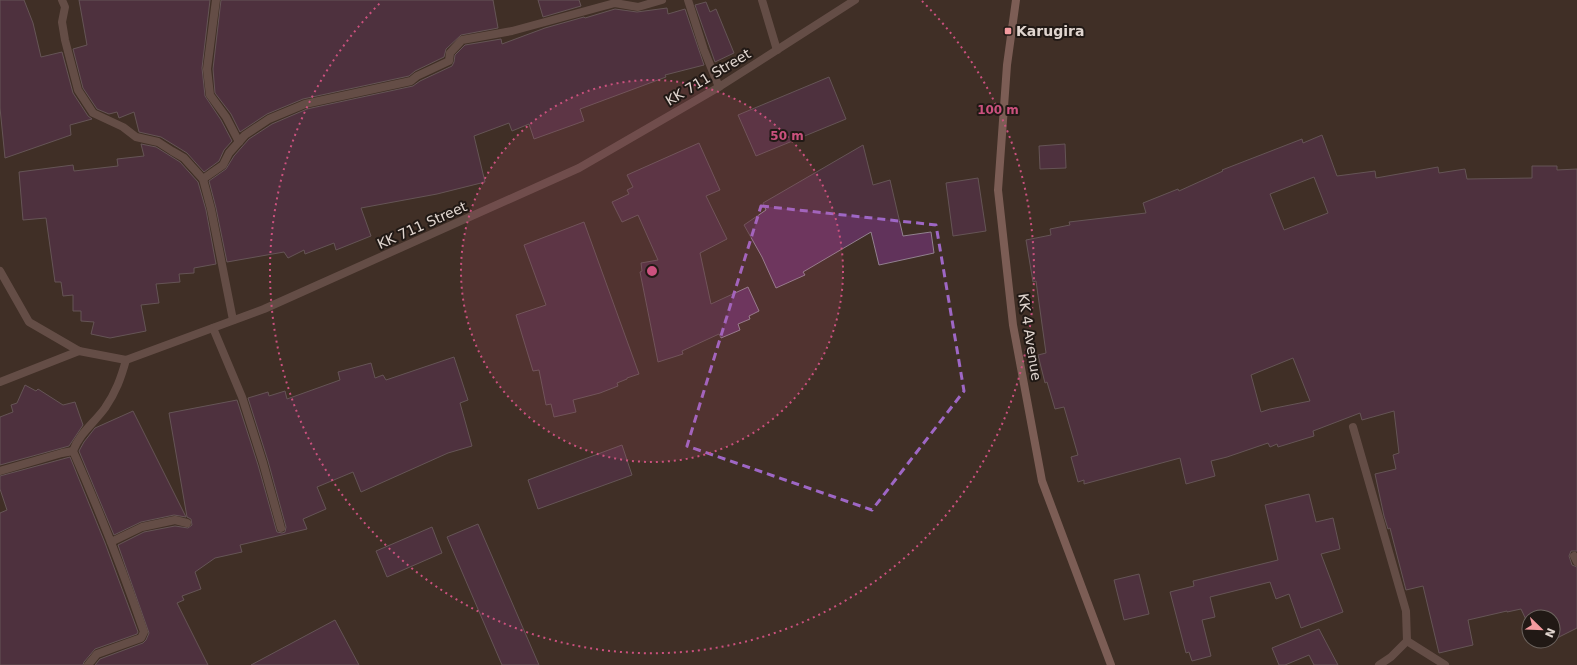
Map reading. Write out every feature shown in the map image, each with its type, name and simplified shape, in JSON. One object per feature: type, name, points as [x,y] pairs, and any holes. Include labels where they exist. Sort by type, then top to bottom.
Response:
[{"type":"main road","name":"KK 4 Avenue","points":[[1016,0],[1006,65],[998,190],[1013,325],[1042,481],[1111,665]]},
{"type":"street","points":[[62,0],[65,7],[62,22],[65,40],[78,90],[93,113],[122,127],[136,137],[158,142],[184,158],[203,179],[211,209],[233,320]]},
{"type":"street","points":[[216,0],[207,69],[210,95],[226,117],[239,142]]},
{"type":"street","points":[[203,179],[223,165],[229,154],[245,135],[269,119],[305,104],[411,81],[449,61],[450,53],[462,40],[512,31],[615,3],[638,7],[662,0]]},
{"type":"street","points":[[688,0],[704,50],[719,86]]},
{"type":"street","points":[[762,0],[777,50]]},
{"type":"street","name":"KK 711 Street","points":[[126,360],[264,309],[579,168],[719,86],[855,0]]},
{"type":"street","points":[[0,271],[29,322],[80,351],[126,360],[119,386],[104,409],[76,441],[73,451],[111,542],[144,632],[141,638],[96,654],[88,665]]},
{"type":"street","points":[[213,328],[242,397],[263,463],[281,528]]},
{"type":"street","points":[[0,382],[80,351]]},
{"type":"street","points":[[1354,427],[1406,611],[1407,641],[1391,657],[1379,665]]},
{"type":"street","points":[[0,471],[73,451]]},
{"type":"street","points":[[111,542],[142,527],[175,520],[187,523]]},
{"type":"street","points":[[1407,641],[1445,665]]},
{"type":"highlighted area","points":[[761,206],[936,225],[964,391],[872,510],[687,446]]},
{"type":"building","points":[[0,0],[24,0],[33,23],[41,57],[62,52],[73,93],[88,116],[92,119],[70,125],[71,135],[5,158],[0,108]]},
{"type":"building","points":[[79,0],[210,0],[202,68],[205,96],[221,120],[232,141],[224,150],[219,161],[204,172],[187,153],[161,137],[139,132],[134,112],[119,118],[117,112],[109,114],[97,109],[83,88],[73,49],[87,45]]},
{"type":"building","points":[[221,0],[493,0],[498,28],[461,35],[446,49],[444,57],[415,71],[409,76],[303,99],[267,114],[240,132],[231,114],[215,93],[213,69]]},
{"type":"building","points":[[538,0],[579,0],[581,6],[543,17]]},
{"type":"building","points":[[706,2],[710,12],[716,9],[734,53],[715,62],[695,5]]},
{"type":"building","points":[[667,8],[668,14],[685,9],[704,65],[665,75],[666,77],[580,109],[584,121],[534,139],[529,124],[512,131],[509,123],[474,136],[485,182],[437,194],[361,208],[371,236],[336,250],[334,243],[305,254],[304,250],[288,258],[284,252],[227,262],[209,181],[226,169],[234,156],[249,139],[272,124],[307,109],[413,86],[420,81],[452,66],[455,55],[465,45],[501,39],[502,44],[545,28],[615,9],[637,12]]},
{"type":"building","points":[[829,77],[846,119],[756,156],[738,115]]},
{"type":"building","points":[[1322,135],[1337,176],[1375,171],[1376,178],[1438,167],[1439,173],[1465,169],[1467,179],[1532,178],[1532,166],[1557,166],[1557,170],[1577,169],[1577,551],[1571,551],[1569,556],[1572,565],[1577,567],[1577,628],[1561,636],[1561,609],[1521,609],[1507,611],[1468,620],[1473,645],[1439,653],[1423,586],[1406,590],[1390,528],[1388,529],[1384,516],[1375,474],[1396,469],[1393,455],[1399,453],[1394,411],[1362,420],[1360,413],[1313,431],[1314,436],[1278,447],[1277,444],[1270,447],[1268,443],[1211,461],[1215,476],[1186,484],[1180,458],[1084,484],[1084,480],[1078,482],[1071,457],[1078,455],[1064,407],[1055,409],[1047,382],[1045,383],[1038,355],[1046,353],[1036,281],[1033,282],[1026,240],[1051,235],[1050,229],[1070,225],[1069,222],[1146,213],[1143,203],[1178,189],[1179,191],[1223,171],[1222,170],[1302,139],[1303,143]],"holes":[[[1314,177],[1328,213],[1284,230],[1270,194]],[[1293,358],[1310,401],[1261,412],[1251,375]]]},
{"type":"building","points":[[699,143],[720,190],[706,196],[727,239],[700,253],[711,304],[748,287],[759,311],[749,316],[750,319],[738,324],[740,330],[721,338],[719,334],[682,351],[683,354],[658,362],[640,272],[642,271],[641,263],[658,260],[638,215],[622,222],[612,202],[629,194],[627,190],[633,187],[627,175]]},
{"type":"building","points":[[141,144],[156,147],[180,162],[198,182],[206,210],[216,264],[194,268],[194,273],[179,274],[180,282],[156,284],[159,303],[141,305],[146,331],[110,338],[91,334],[94,322],[81,321],[81,311],[73,311],[73,295],[63,296],[61,282],[55,282],[46,218],[23,220],[19,172],[73,165],[74,171],[118,166],[117,159],[144,156]]},
{"type":"building","points":[[1065,144],[1066,168],[1040,169],[1039,146]]},
{"type":"building","points":[[863,145],[873,185],[890,180],[903,236],[931,232],[934,253],[879,265],[871,232],[803,272],[805,275],[776,288],[762,257],[744,225],[766,210],[763,203]]},
{"type":"building","points":[[978,178],[986,231],[953,236],[946,183]]},
{"type":"building","points":[[584,222],[639,374],[617,383],[618,386],[600,393],[573,400],[576,412],[554,417],[551,404],[546,405],[539,370],[533,371],[516,315],[546,305],[524,245]]},
{"type":"building","points":[[454,357],[468,400],[460,403],[472,446],[448,453],[361,492],[353,472],[317,487],[326,509],[303,519],[307,529],[240,545],[242,552],[215,558],[195,572],[201,589],[182,596],[184,600],[177,603],[208,665],[95,665],[100,659],[143,643],[149,633],[118,545],[144,532],[175,526],[188,528],[192,525],[191,519],[187,517],[169,413],[237,400],[258,465],[277,532],[282,533],[285,532],[286,527],[268,461],[248,398],[268,392],[269,396],[285,391],[287,399],[340,380],[338,372],[371,363],[375,378],[383,375],[386,380]]},
{"type":"building","points":[[25,385],[36,391],[38,389],[63,405],[75,402],[83,425],[69,446],[0,465],[0,417],[13,412],[11,405],[17,403]]},
{"type":"building","points":[[133,411],[186,517],[174,515],[141,522],[114,535],[79,451],[95,428]]},
{"type":"building","points":[[622,445],[632,475],[538,509],[528,480]]},
{"type":"building","points":[[70,457],[105,543],[138,632],[137,634],[95,649],[83,665],[0,665],[0,513],[7,510],[0,489],[0,476]]},
{"type":"building","points":[[1309,494],[1316,522],[1333,518],[1340,549],[1321,554],[1343,612],[1301,628],[1289,594],[1276,599],[1270,582],[1210,597],[1215,617],[1202,620],[1211,656],[1192,661],[1189,652],[1186,653],[1170,592],[1194,586],[1193,581],[1278,560],[1265,505]]},
{"type":"building","points":[[478,524],[539,665],[502,665],[447,537]]},
{"type":"building","points":[[432,527],[442,553],[387,577],[376,551]]},
{"type":"building","points":[[1139,574],[1149,614],[1124,620],[1114,580]]},
{"type":"building","points":[[335,620],[359,665],[251,665]]},
{"type":"building","points":[[1319,629],[1338,665],[1314,665],[1309,655],[1285,665],[1279,665],[1272,648]]},
{"type":"place","name":"Karugira","points":[[1008,31]]}]
